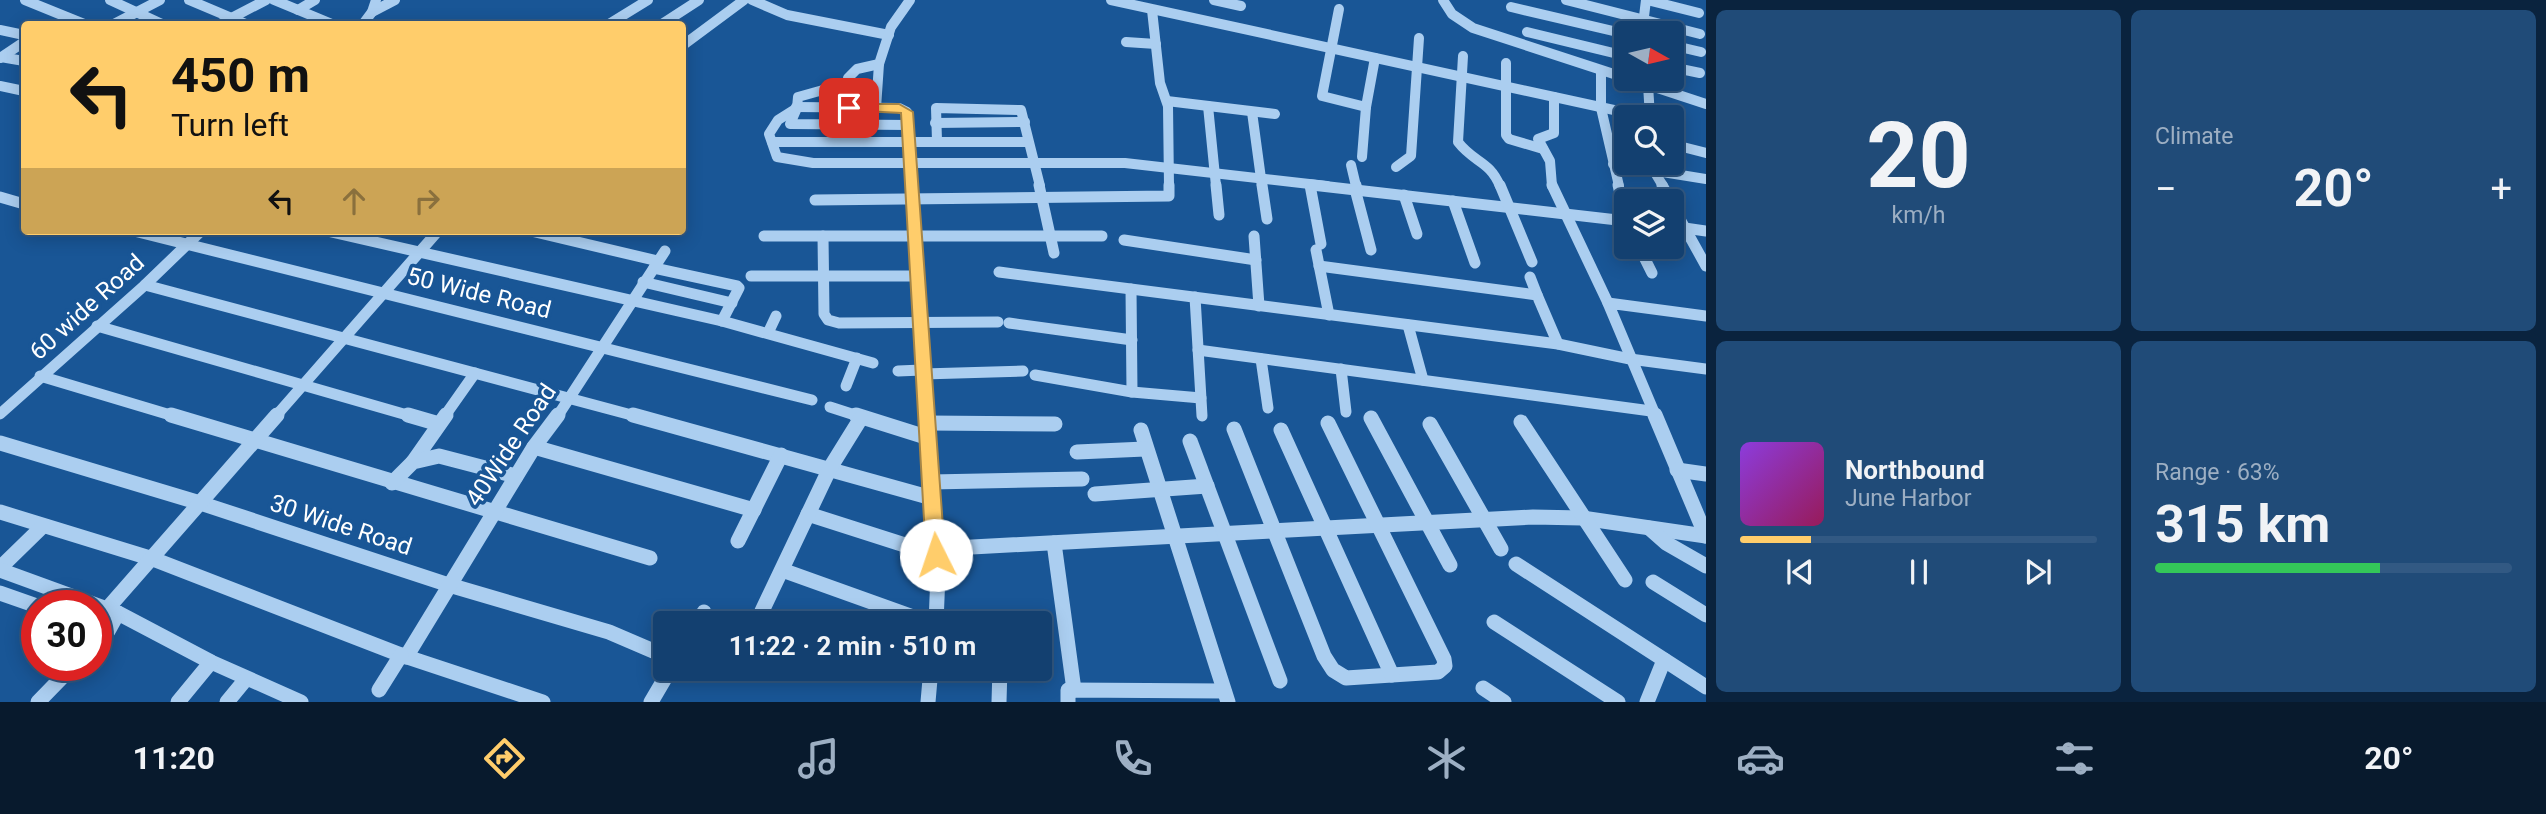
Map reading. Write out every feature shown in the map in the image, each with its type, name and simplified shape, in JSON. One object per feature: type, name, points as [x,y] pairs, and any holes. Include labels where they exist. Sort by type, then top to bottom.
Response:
[{"type":"street","points":[[25,0],[76,21]]},
{"type":"street","points":[[41,8],[57,0]]},
{"type":"street","points":[[110,0],[155,21]]},
{"type":"street","points":[[120,21],[160,0]]},
{"type":"street","points":[[188,0],[239,21]]},
{"type":"street","points":[[226,21],[266,0]]},
{"type":"street","points":[[276,0],[325,21]]},
{"type":"street","points":[[298,10],[315,0]]},
{"type":"street","points":[[365,21],[376,0]]},
{"type":"street","points":[[372,12],[395,0]]},
{"type":"street","points":[[614,21],[648,0]]},
{"type":"street","points":[[667,21],[699,0]]},
{"type":"street","points":[[686,43],[744,0]]},
{"type":"street","points":[[752,0],[787,15],[888,35]]},
{"type":"street","points":[[876,108],[879,64],[888,35],[910,0]]},
{"type":"street","points":[[1111,0],[1614,110]]},
{"type":"street","points":[[815,200],[1169,195],[1167,101],[1160,83],[1154,10],[1160,0]]},
{"type":"street","points":[[1214,0],[1241,6]]},
{"type":"street","points":[[1443,0],[1452,14],[1473,28],[1614,74]]},
{"type":"street","points":[[1566,0],[1700,34]]},
{"type":"street","points":[[1646,19],[1647,0],[1703,15]]},
{"type":"street","points":[[1511,7],[1614,31]]},
{"type":"street","points":[[1339,9],[1322,97],[1366,107]]},
{"type":"street","points":[[58,21],[65,17]]},
{"type":"street","points":[[0,30],[21,34]]},
{"type":"street","points":[[1527,32],[1614,53]]},
{"type":"street","points":[[1396,167],[1411,156],[1419,38]]},
{"type":"street","points":[[1126,42],[1156,44]]},
{"type":"street","points":[[0,57],[21,44]]},
{"type":"street","points":[[1684,48],[1702,52]]},
{"type":"street","points":[[1463,56],[1458,142],[1464,150],[1494,171],[1532,262]]},
{"type":"street","points":[[0,57],[21,60]]},
{"type":"street","points":[[1362,157],[1366,107],[1375,58]]},
{"type":"street","points":[[1506,63],[1507,137],[1543,149]]},
{"type":"street","points":[[849,108],[848,78],[857,69],[879,64]]},
{"type":"street","points":[[1684,70],[1700,73]]},
{"type":"street","points":[[1601,71],[1601,108],[1619,189]]},
{"type":"street","points":[[848,82],[798,97],[797,108],[790,124],[909,125]]},
{"type":"street","points":[[0,86],[21,90]]},
{"type":"street","points":[[1668,91],[1706,104]]},
{"type":"street","points":[[1554,97],[1554,133],[1538,139],[1550,161],[1550,181],[1608,303],[1651,411],[1706,536]]},
{"type":"street","points":[[1167,101],[1275,114]]},
{"type":"street","points":[[1208,106],[1219,215]]},
{"type":"street","points":[[937,141],[934,110],[939,107],[1016,108],[1024,114],[1027,142],[1035,164],[1054,253]]},
{"type":"street","points":[[936,611],[936,552],[929,438],[914,236],[910,164],[909,125],[905,109],[797,108],[778,120],[769,134],[777,157],[813,163],[910,164],[1035,164],[1125,163],[1614,219]]},
{"type":"street","points":[[1252,112],[1267,219]]},
{"type":"street","points":[[935,123],[1025,122]]},
{"type":"street","points":[[772,142],[1027,142]]},
{"type":"street","points":[[1684,147],[1706,153]]},
{"type":"street","points":[[1351,165],[1371,250]]},
{"type":"street","points":[[1683,175],[1706,179]]},
{"type":"street","points":[[1310,184],[1318,265],[1329,315]]},
{"type":"street","points":[[1404,195],[1417,234]]},
{"type":"street","points":[[0,197],[21,203]]},
{"type":"street","points":[[1452,201],[1475,263]]},
{"type":"street","points":[[1685,228],[1706,231]]},
{"type":"street","points":[[1685,228],[1706,266]]},
{"type":"street","name":"50 Wide Road","points":[[150,235],[812,400]]},
{"type":"street","name":"60 wide Road","points":[[0,414],[145,285],[197,235]]},
{"type":"street","points":[[344,235],[722,321],[873,363]]},
{"type":"street","points":[[113,611],[200,503],[434,235]]},
{"type":"street","points":[[556,235],[659,260],[737,286],[739,288],[722,321]]},
{"type":"street","points":[[584,242],[588,235]]},
{"type":"street","points":[[764,236],[1102,236]]},
{"type":"street","points":[[822,236],[824,314],[828,320],[838,323],[1003,323],[1132,340]]},
{"type":"street","points":[[1254,236],[1259,306]]},
{"type":"street","points":[[1124,240],[1256,260]]},
{"type":"street","points":[[1645,259],[1652,273]]},
{"type":"street","name":"40Wide Road","points":[[403,656],[534,447],[571,398],[630,301],[659,260]]},
{"type":"street","points":[[1318,265],[1537,295]]},
{"type":"street","points":[[999,272],[1558,344],[1630,359],[1706,369]]},
{"type":"street","points":[[751,276],[917,276]]},
{"type":"street","points":[[1530,277],[1558,344]]},
{"type":"street","points":[[643,282],[732,303]]},
{"type":"street","points":[[145,285],[830,468],[932,498]]},
{"type":"street","points":[[1131,289],[1132,392]]},
{"type":"street","points":[[1195,298],[1202,416]]},
{"type":"street","points":[[1608,303],[1706,316]]},
{"type":"street","points":[[768,333],[776,316]]},
{"type":"street","points":[[1408,325],[1423,380]]},
{"type":"street","points":[[97,326],[439,424]]},
{"type":"street","points":[[1198,350],[1651,411]]},
{"type":"street","points":[[846,386],[857,358]]},
{"type":"street","points":[[1261,359],[1268,408]]},
{"type":"street","points":[[1341,369],[1346,412]]},
{"type":"street","points":[[898,371],[1029,373],[1132,392],[1201,398]]},
{"type":"street","points":[[392,482],[413,462],[475,373]]},
{"type":"street","points":[[40,376],[650,558]]},
{"type":"street","points":[[830,407],[929,438]]},
{"type":"street","points":[[764,611],[830,468],[861,418]]},
{"type":"street","points":[[1371,418],[1450,565]]},
{"type":"street","points":[[1521,422],[1625,580]]},
{"type":"street","points":[[928,423],[1055,424]]},
{"type":"street","points":[[1234,429],[1324,656],[1334,670],[1346,678],[1438,672],[1443,669],[1445,663],[1328,423]]},
{"type":"street","points":[[1430,424],[1502,550]]},
{"type":"street","points":[[1054,543],[1071,696],[1226,696],[1140,430]]},
{"type":"street","points":[[1281,430],[1392,675]]},
{"type":"street","points":[[1190,440],[1280,681]]},
{"type":"street","name":"30 Wide Road","points":[[0,443],[200,503],[449,585],[609,632],[653,651]]},
{"type":"street","points":[[534,447],[754,510]]},
{"type":"street","points":[[1077,452],[1144,449]]},
{"type":"street","points":[[738,541],[780,455]]},
{"type":"street","points":[[413,462],[439,456],[516,476]]},
{"type":"street","points":[[1677,470],[1706,474]]},
{"type":"street","points":[[931,482],[1082,479]]},
{"type":"street","points":[[1095,494],[1207,486]]},
{"type":"street","points":[[0,512],[153,559],[403,656],[543,702]]},
{"type":"street","points":[[808,514],[936,552],[1533,517],[1582,518],[1706,536]]},
{"type":"street","points":[[43,526],[0,569],[113,611],[246,679],[301,702]]},
{"type":"street","points":[[1649,528],[1666,544],[1706,566]]},
{"type":"street","points":[[1516,564],[1706,687]]},
{"type":"street","points":[[782,570],[896,611]]},
{"type":"street","points":[[1653,582],[1706,615]]},
{"type":"street","points":[[0,593],[21,600]]},
{"type":"street","points":[[1494,622],[1618,702]]},
{"type":"street","points":[[379,690],[403,656]]},
{"type":"street","points":[[1647,702],[1664,660]]},
{"type":"street","points":[[177,702],[211,662]]},
{"type":"street","points":[[227,702],[246,679]]},
{"type":"street","points":[[38,702],[58,681]]},
{"type":"street","points":[[651,702],[663,681]]},
{"type":"street","points":[[928,702],[930,681]]},
{"type":"street","points":[[999,702],[1000,681]]},
{"type":"street","points":[[1483,688],[1504,702]]},
{"type":"route","points":[[849,108],[899,107],[907,112],[936,555]]}]
